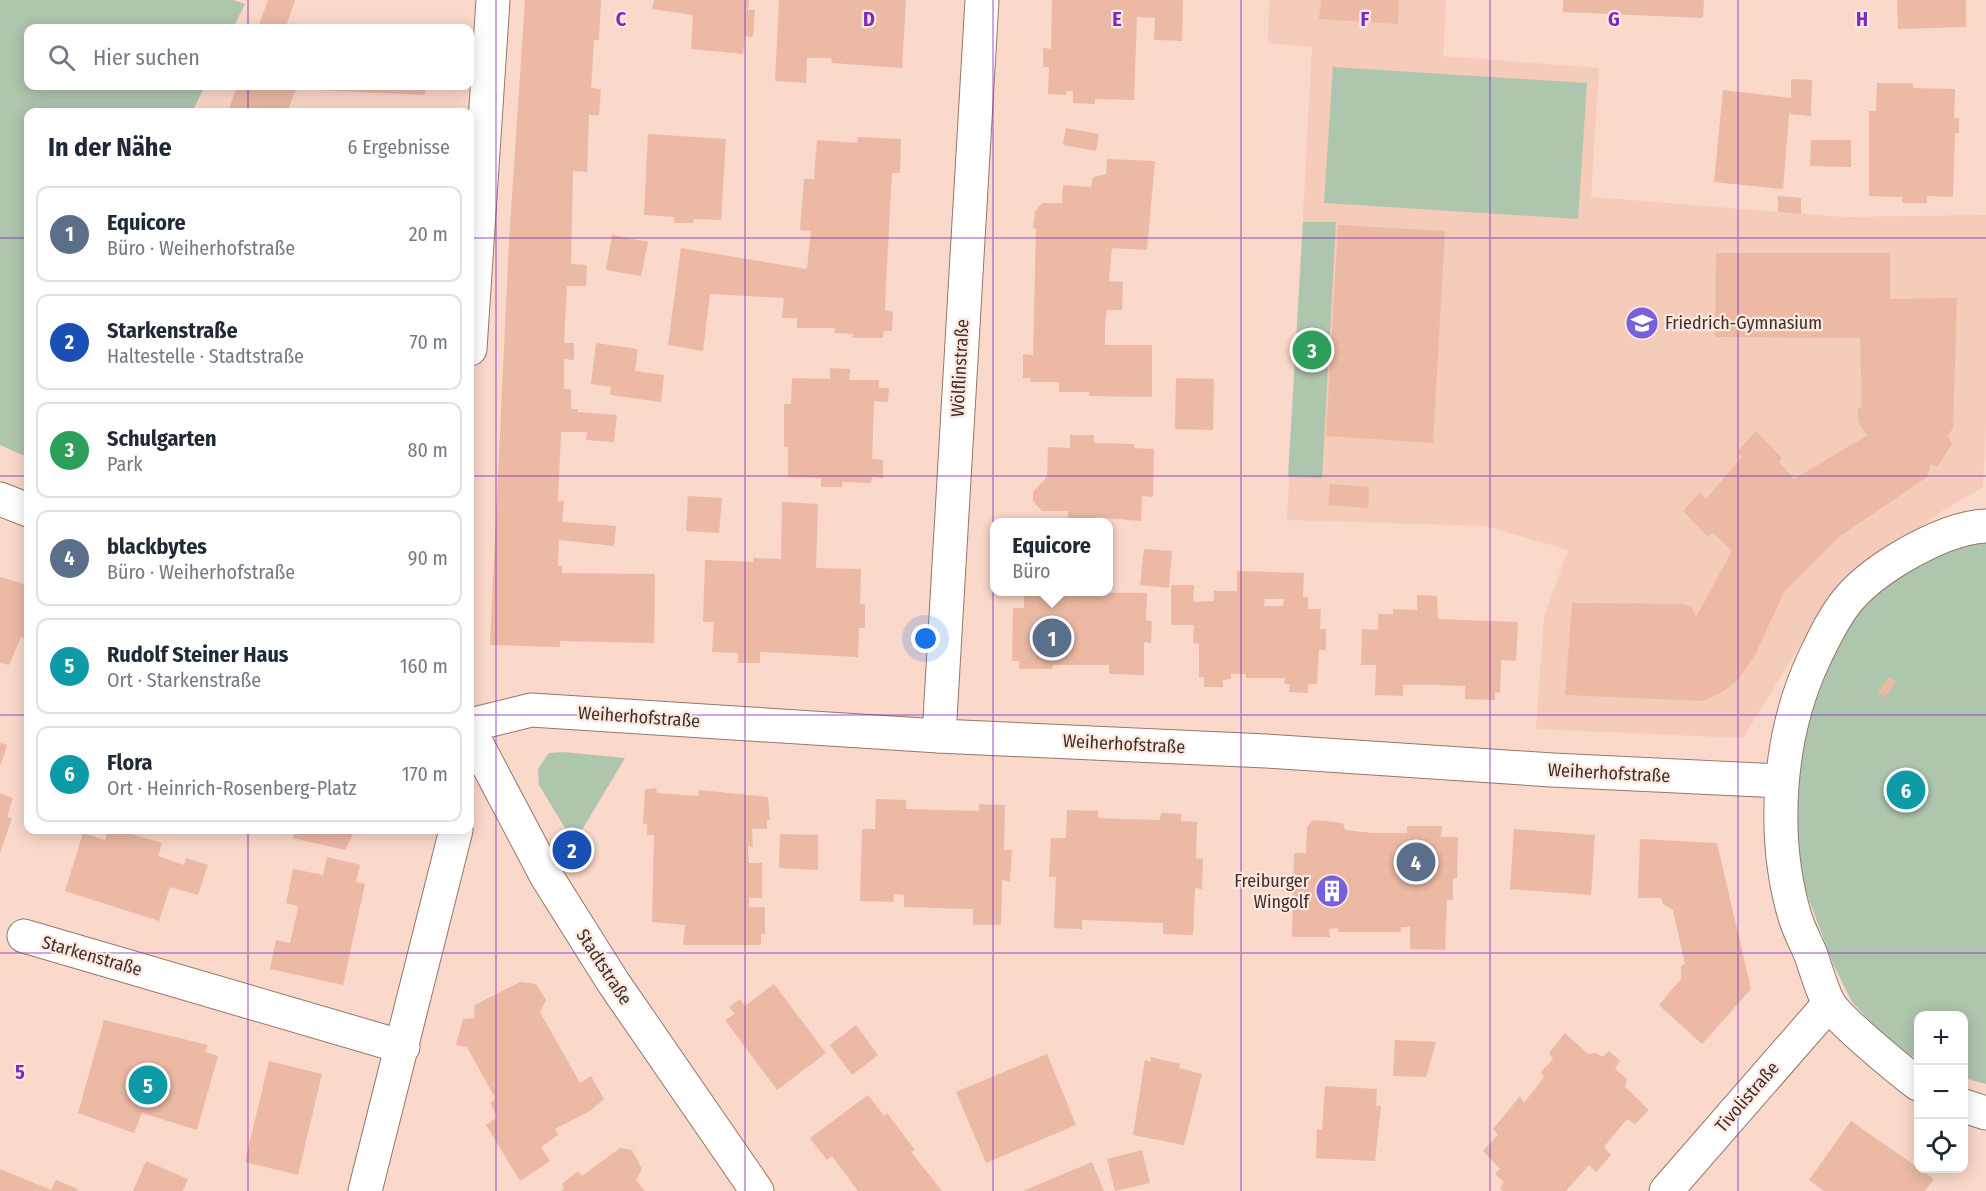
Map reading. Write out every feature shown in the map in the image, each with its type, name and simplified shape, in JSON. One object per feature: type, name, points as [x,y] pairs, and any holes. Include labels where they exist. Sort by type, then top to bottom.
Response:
[{"type":"street","points":[[474,288],[493,0]]},
{"type":"street","name":"Wölflinstraße","points":[[939,736],[982,0]]},
{"type":"street","points":[[0,499],[24,508]]},
{"type":"street","points":[[1914,1081],[1829,1004],[1796,919],[1787,883],[1780,781],[1797,695],[1834,615],[1850,595],[1874,574],[1921,546],[1966,529],[1986,526]]},
{"type":"street","name":"Weiherhofstraße","points":[[474,738],[531,710],[939,736],[1266,751],[1552,770],[1780,781]]},
{"type":"street","points":[[474,739],[528,712]]},
{"type":"street","name":"Stadtstraße","points":[[474,745],[547,877],[613,982],[757,1191]]},
{"type":"street","points":[[365,1191],[455,834]]},
{"type":"street","name":"Starkenstraße","points":[[24,936],[403,1047]]},
{"type":"street","name":"Tivolistraße","points":[[1666,1191],[1829,1004]]},
{"type":"street","points":[[1968,1108],[1986,1113]]},
{"type":"shaded area","name":"Friedrich-Gymnasium","points":[[1269,0],[1446,0],[1443,56],[1599,68],[1591,197],[1842,217],[1986,215],[1986,424],[1983,487],[1945,509],[1835,588],[1743,738],[1536,729],[1544,617],[1568,550],[1485,526],[1287,520],[1312,47],[1268,43]]},
{"type":"green space","points":[[0,0],[233,0],[245,4],[235,24],[24,24],[24,90],[203,90],[194,108],[24,108],[24,456],[0,445]]},
{"type":"green space","points":[[1333,67],[1587,83],[1578,219],[1324,203]]},
{"type":"green space","points":[[1303,222],[1336,222],[1322,478],[1288,477]]},
{"type":"green space","points":[[1960,543],[1986,543],[1986,1084],[1968,1079],[1968,1011],[1914,1011],[1914,1057],[1895,1047],[1852,1002],[1833,964],[1801,878],[1793,791],[1821,668],[1867,601],[1899,574]]},
{"type":"green space","points":[[563,752],[625,758],[574,843],[539,785],[538,769],[549,753]]},
{"type":"building","points":[[268,0],[295,0],[287,24],[259,24]]},
{"type":"building","points":[[525,0],[601,0],[599,40],[594,40],[591,88],[601,89],[599,115],[589,115],[587,172],[573,171],[571,264],[587,265],[586,286],[567,286],[564,343],[574,343],[574,360],[564,359],[564,389],[571,389],[571,409],[578,409],[578,412],[617,415],[614,442],[586,440],[587,432],[561,432],[558,502],[564,500],[562,522],[616,526],[614,546],[559,540],[558,566],[562,566],[562,573],[655,574],[654,643],[560,641],[560,647],[490,645],[509,241]]},
{"type":"building","points":[[654,0],[749,0],[748,10],[755,10],[753,37],[745,36],[743,54],[691,49],[693,15],[652,9]]},
{"type":"building","points":[[779,0],[906,0],[902,68],[832,63],[831,58],[807,58],[806,83],[775,81]]},
{"type":"building","points":[[1052,0],[1183,0],[1182,41],[1154,40],[1155,18],[1137,17],[1134,100],[1095,99],[1095,104],[1073,103],[1073,91],[1066,91],[1066,95],[1048,94],[1049,67],[1043,67],[1043,48],[1051,49]]},
{"type":"building","points":[[1321,0],[1399,0],[1398,24],[1319,19]]},
{"type":"building","points":[[1563,0],[1704,0],[1703,18],[1563,12]]},
{"type":"building","points":[[1897,0],[1966,0],[1966,27],[1898,29]]},
{"type":"building","points":[[1791,79],[1812,80],[1811,116],[1789,114],[1783,189],[1714,182],[1723,90],[1791,98]]},
{"type":"building","points":[[1877,83],[1913,83],[1913,88],[1955,89],[1954,118],[1959,118],[1959,133],[1955,133],[1953,197],[1927,196],[1927,203],[1902,203],[1902,197],[1869,196],[1869,111],[1876,111]]},
{"type":"building","points":[[236,90],[296,90],[289,108],[229,108]]},
{"type":"building","points":[[318,90],[425,90],[425,95]]},
{"type":"building","points":[[1066,128],[1099,134],[1096,151],[1063,145]]},
{"type":"building","points":[[648,134],[726,139],[721,220],[694,219],[693,223],[674,223],[674,217],[644,215]]},
{"type":"building","points":[[858,137],[901,139],[900,173],[892,173],[886,283],[885,310],[893,312],[892,331],[884,331],[883,338],[852,338],[853,334],[834,333],[835,328],[797,328],[797,318],[782,318],[784,298],[710,294],[703,351],[668,345],[681,248],[807,269],[811,231],[800,230],[804,179],[814,179],[817,140],[857,143]]},
{"type":"building","points":[[1811,140],[1851,140],[1851,167],[1810,166]]},
{"type":"building","points":[[1107,159],[1155,161],[1147,250],[1112,248],[1109,281],[1123,282],[1122,310],[1107,310],[1105,324],[1105,345],[1152,345],[1152,397],[1089,396],[1089,392],[1059,392],[1059,382],[1030,382],[1031,378],[1023,378],[1023,354],[1033,355],[1035,212],[1042,203],[1062,203],[1063,185],[1091,187],[1093,177],[1106,174]]},
{"type":"building","points":[[1778,196],[1801,198],[1801,214],[1778,212]]},
{"type":"building","points":[[1338,225],[1445,231],[1433,443],[1326,436]]},
{"type":"building","points":[[612,235],[648,242],[641,276],[606,270]]},
{"type":"building","points":[[1716,253],[1890,253],[1890,299],[1957,298],[1953,428],[1948,436],[1952,444],[1937,467],[1931,464],[1927,477],[1840,536],[1784,592],[1756,653],[1738,680],[1722,692],[1704,701],[1565,695],[1572,603],[1684,604],[1692,608],[1696,617],[1732,551],[1713,533],[1708,537],[1683,511],[1700,492],[1706,499],[1742,457],[1737,452],[1756,431],[1782,458],[1779,462],[1794,479],[1868,435],[1860,426],[1858,416],[1858,409],[1862,406],[1860,338],[1715,337]]},
{"type":"building","points":[[596,343],[638,349],[635,371],[664,375],[661,402],[610,395],[611,387],[591,384]]},
{"type":"building","points":[[830,368],[850,369],[849,380],[879,380],[879,388],[889,388],[888,402],[874,401],[872,459],[883,460],[883,478],[872,477],[871,483],[842,482],[842,487],[821,487],[821,478],[788,477],[788,447],[784,447],[784,404],[791,404],[792,378],[830,379]]},
{"type":"building","points":[[1176,378],[1214,379],[1213,430],[1175,429]]},
{"type":"building","points":[[1070,435],[1094,435],[1094,443],[1134,444],[1134,448],[1154,449],[1153,497],[1142,496],[1141,521],[1096,517],[1068,518],[1068,511],[1042,511],[1033,501],[1033,492],[1047,477],[1048,447],[1070,448]]},
{"type":"building","points":[[1330,484],[1369,487],[1368,508],[1328,505]]},
{"type":"building","points":[[688,496],[722,498],[719,533],[686,531]]},
{"type":"building","points":[[782,502],[818,504],[816,568],[861,569],[860,604],[865,604],[865,628],[859,628],[858,657],[760,652],[760,663],[738,663],[738,653],[712,652],[714,622],[703,622],[705,560],[753,562],[753,558],[781,559]]},
{"type":"building","points":[[1144,549],[1172,551],[1169,588],[1140,585]]},
{"type":"building","points":[[1237,571],[1304,573],[1303,597],[1308,597],[1308,609],[1321,609],[1320,629],[1326,629],[1326,650],[1319,650],[1317,684],[1308,684],[1308,693],[1289,692],[1290,684],[1284,684],[1285,678],[1246,678],[1246,674],[1231,674],[1231,679],[1223,680],[1223,687],[1204,687],[1204,677],[1199,678],[1199,644],[1193,643],[1194,625],[1171,625],[1171,585],[1194,585],[1193,602],[1214,601],[1214,591],[1237,591]],"holes":[[[1265,599],[1284,599],[1283,606],[1264,606]]]},
{"type":"building","points":[[0,577],[24,584],[24,638],[21,637],[9,665],[0,663]]},
{"type":"building","points":[[1113,593],[1147,593],[1146,620],[1152,621],[1151,643],[1144,642],[1144,675],[1109,674],[1109,665],[1053,665],[1052,669],[1019,669],[1019,661],[1012,661],[1013,608],[1024,608],[1024,596],[1113,596]]},
{"type":"building","points":[[1417,595],[1437,596],[1438,619],[1518,622],[1516,661],[1501,660],[1500,693],[1495,692],[1495,700],[1465,699],[1465,686],[1403,685],[1403,696],[1375,695],[1376,665],[1361,665],[1362,629],[1378,630],[1378,614],[1393,614],[1393,609],[1417,610]]},
{"type":"building","points":[[1889,677],[1896,682],[1885,698],[1878,692]]},
{"type":"building","points":[[0,743],[7,745],[1,764],[0,764]]},
{"type":"building","points":[[656,788],[657,793],[698,796],[699,790],[768,797],[770,820],[767,820],[767,829],[752,829],[753,847],[748,846],[749,863],[762,863],[762,898],[749,898],[749,907],[765,907],[765,934],[761,934],[761,945],[683,945],[685,925],[652,922],[654,835],[647,835],[647,823],[643,825],[645,789]]},
{"type":"building","points":[[0,793],[13,798],[7,817],[12,818],[0,853]]},
{"type":"building","points":[[876,799],[906,800],[906,809],[979,811],[979,804],[1005,805],[1004,850],[1012,850],[1010,881],[1002,880],[1001,925],[973,925],[973,909],[904,907],[904,895],[894,894],[893,902],[860,901],[862,829],[875,829]]},
{"type":"building","points":[[1067,810],[1098,811],[1098,818],[1126,819],[1160,820],[1161,813],[1181,814],[1181,821],[1197,822],[1196,858],[1203,859],[1202,889],[1195,888],[1193,935],[1163,934],[1163,923],[1082,920],[1082,929],[1054,928],[1056,877],[1049,877],[1051,838],[1066,838]]},
{"type":"building","points":[[1313,820],[1343,823],[1345,830],[1372,833],[1407,833],[1407,826],[1442,826],[1441,837],[1458,837],[1457,878],[1453,878],[1453,900],[1447,900],[1445,950],[1410,949],[1410,927],[1401,927],[1401,932],[1338,932],[1338,928],[1329,929],[1330,937],[1292,937],[1294,853],[1306,853],[1307,827]]},
{"type":"building","points":[[1514,829],[1595,835],[1591,895],[1510,889]]},
{"type":"building","points":[[83,834],[105,840],[107,834],[132,834],[162,843],[158,856],[184,865],[186,858],[208,865],[198,895],[170,887],[159,921],[65,891]]},
{"type":"building","points":[[294,834],[353,834],[345,850],[292,838]]},
{"type":"building","points":[[780,834],[818,835],[818,870],[779,868]]},
{"type":"building","points":[[1640,839],[1717,843],[1751,989],[1702,1044],[1659,1005],[1681,979],[1681,966],[1685,964],[1673,910],[1663,904],[1661,898],[1638,898]]},
{"type":"building","points":[[327,857],[360,865],[356,882],[365,884],[343,985],[270,969],[276,940],[290,943],[295,922],[298,906],[286,903],[293,869],[323,875]]},
{"type":"building","points":[[520,982],[536,984],[546,1000],[540,1012],[580,1083],[591,1076],[604,1099],[590,1111],[555,1129],[558,1135],[541,1147],[550,1161],[520,1181],[486,1125],[497,1117],[490,1103],[495,1098],[467,1047],[456,1045],[463,1019],[474,1018],[475,1005]]},
{"type":"building","points":[[774,984],[826,1053],[777,1090],[725,1020],[735,1014],[729,1007],[740,999],[745,1006]]},
{"type":"building","points":[[104,1020],[208,1045],[205,1052],[218,1056],[197,1130],[142,1113],[134,1133],[78,1113]]},
{"type":"building","points":[[856,1025],[878,1055],[852,1075],[830,1045]]},
{"type":"building","points":[[1565,1033],[1588,1054],[1596,1053],[1602,1057],[1609,1051],[1620,1061],[1615,1069],[1627,1079],[1625,1087],[1649,1110],[1635,1124],[1627,1119],[1604,1147],[1611,1155],[1596,1172],[1589,1165],[1566,1191],[1503,1191],[1500,1188],[1504,1182],[1495,1174],[1500,1169],[1483,1151],[1498,1135],[1493,1129],[1520,1096],[1524,1103],[1544,1077],[1541,1072],[1553,1059],[1549,1053]]},
{"type":"building","points":[[1395,1040],[1436,1042],[1426,1077],[1393,1076]]},
{"type":"building","points":[[1047,1054],[1076,1125],[986,1163],[956,1092]]},
{"type":"building","points":[[1150,1057],[1180,1064],[1179,1068],[1202,1074],[1184,1145],[1133,1135],[1145,1060],[1151,1062]]},
{"type":"building","points":[[269,1061],[322,1074],[298,1175],[245,1162]]},
{"type":"building","points":[[1325,1086],[1377,1089],[1376,1106],[1381,1106],[1375,1161],[1316,1158],[1317,1129],[1322,1130]]},
{"type":"building","points":[[868,1095],[884,1116],[887,1113],[915,1150],[911,1152],[942,1191],[858,1191],[832,1156],[827,1160],[810,1138]]},
{"type":"building","points":[[1851,1121],[1914,1165],[1914,1173],[1925,1173],[1934,1179],[1925,1191],[1824,1191],[1809,1180]]},
{"type":"building","points":[[620,1148],[632,1150],[642,1169],[636,1180],[645,1191],[561,1191],[564,1188],[562,1184],[578,1171],[582,1176]]},
{"type":"building","points":[[1142,1150],[1150,1183],[1115,1191],[1107,1159]]},
{"type":"building","points":[[146,1161],[188,1179],[183,1191],[133,1191]]},
{"type":"building","points":[[1092,1162],[1104,1191],[1023,1191]]},
{"type":"building","points":[[0,1169],[51,1190],[56,1180],[78,1189],[77,1191],[0,1191]]},
{"type":"place","name":"Friedrich-Gymnasium","points":[[1642,323]]},
{"type":"place","name":"Schulgarten","points":[[1312,350]]},
{"type":"place","name":"Equicore","points":[[1052,638]]},
{"type":"place","name":"Flora","points":[[1906,790]]},
{"type":"place","name":"Starkenstraße","points":[[572,850]]},
{"type":"place","name":"blackbytes","points":[[1416,862]]},
{"type":"place","name":"Freiburger Wingolf","points":[[1332,891]]},
{"type":"place","name":"Rudolf Steiner Haus","points":[[148,1085]]}]
